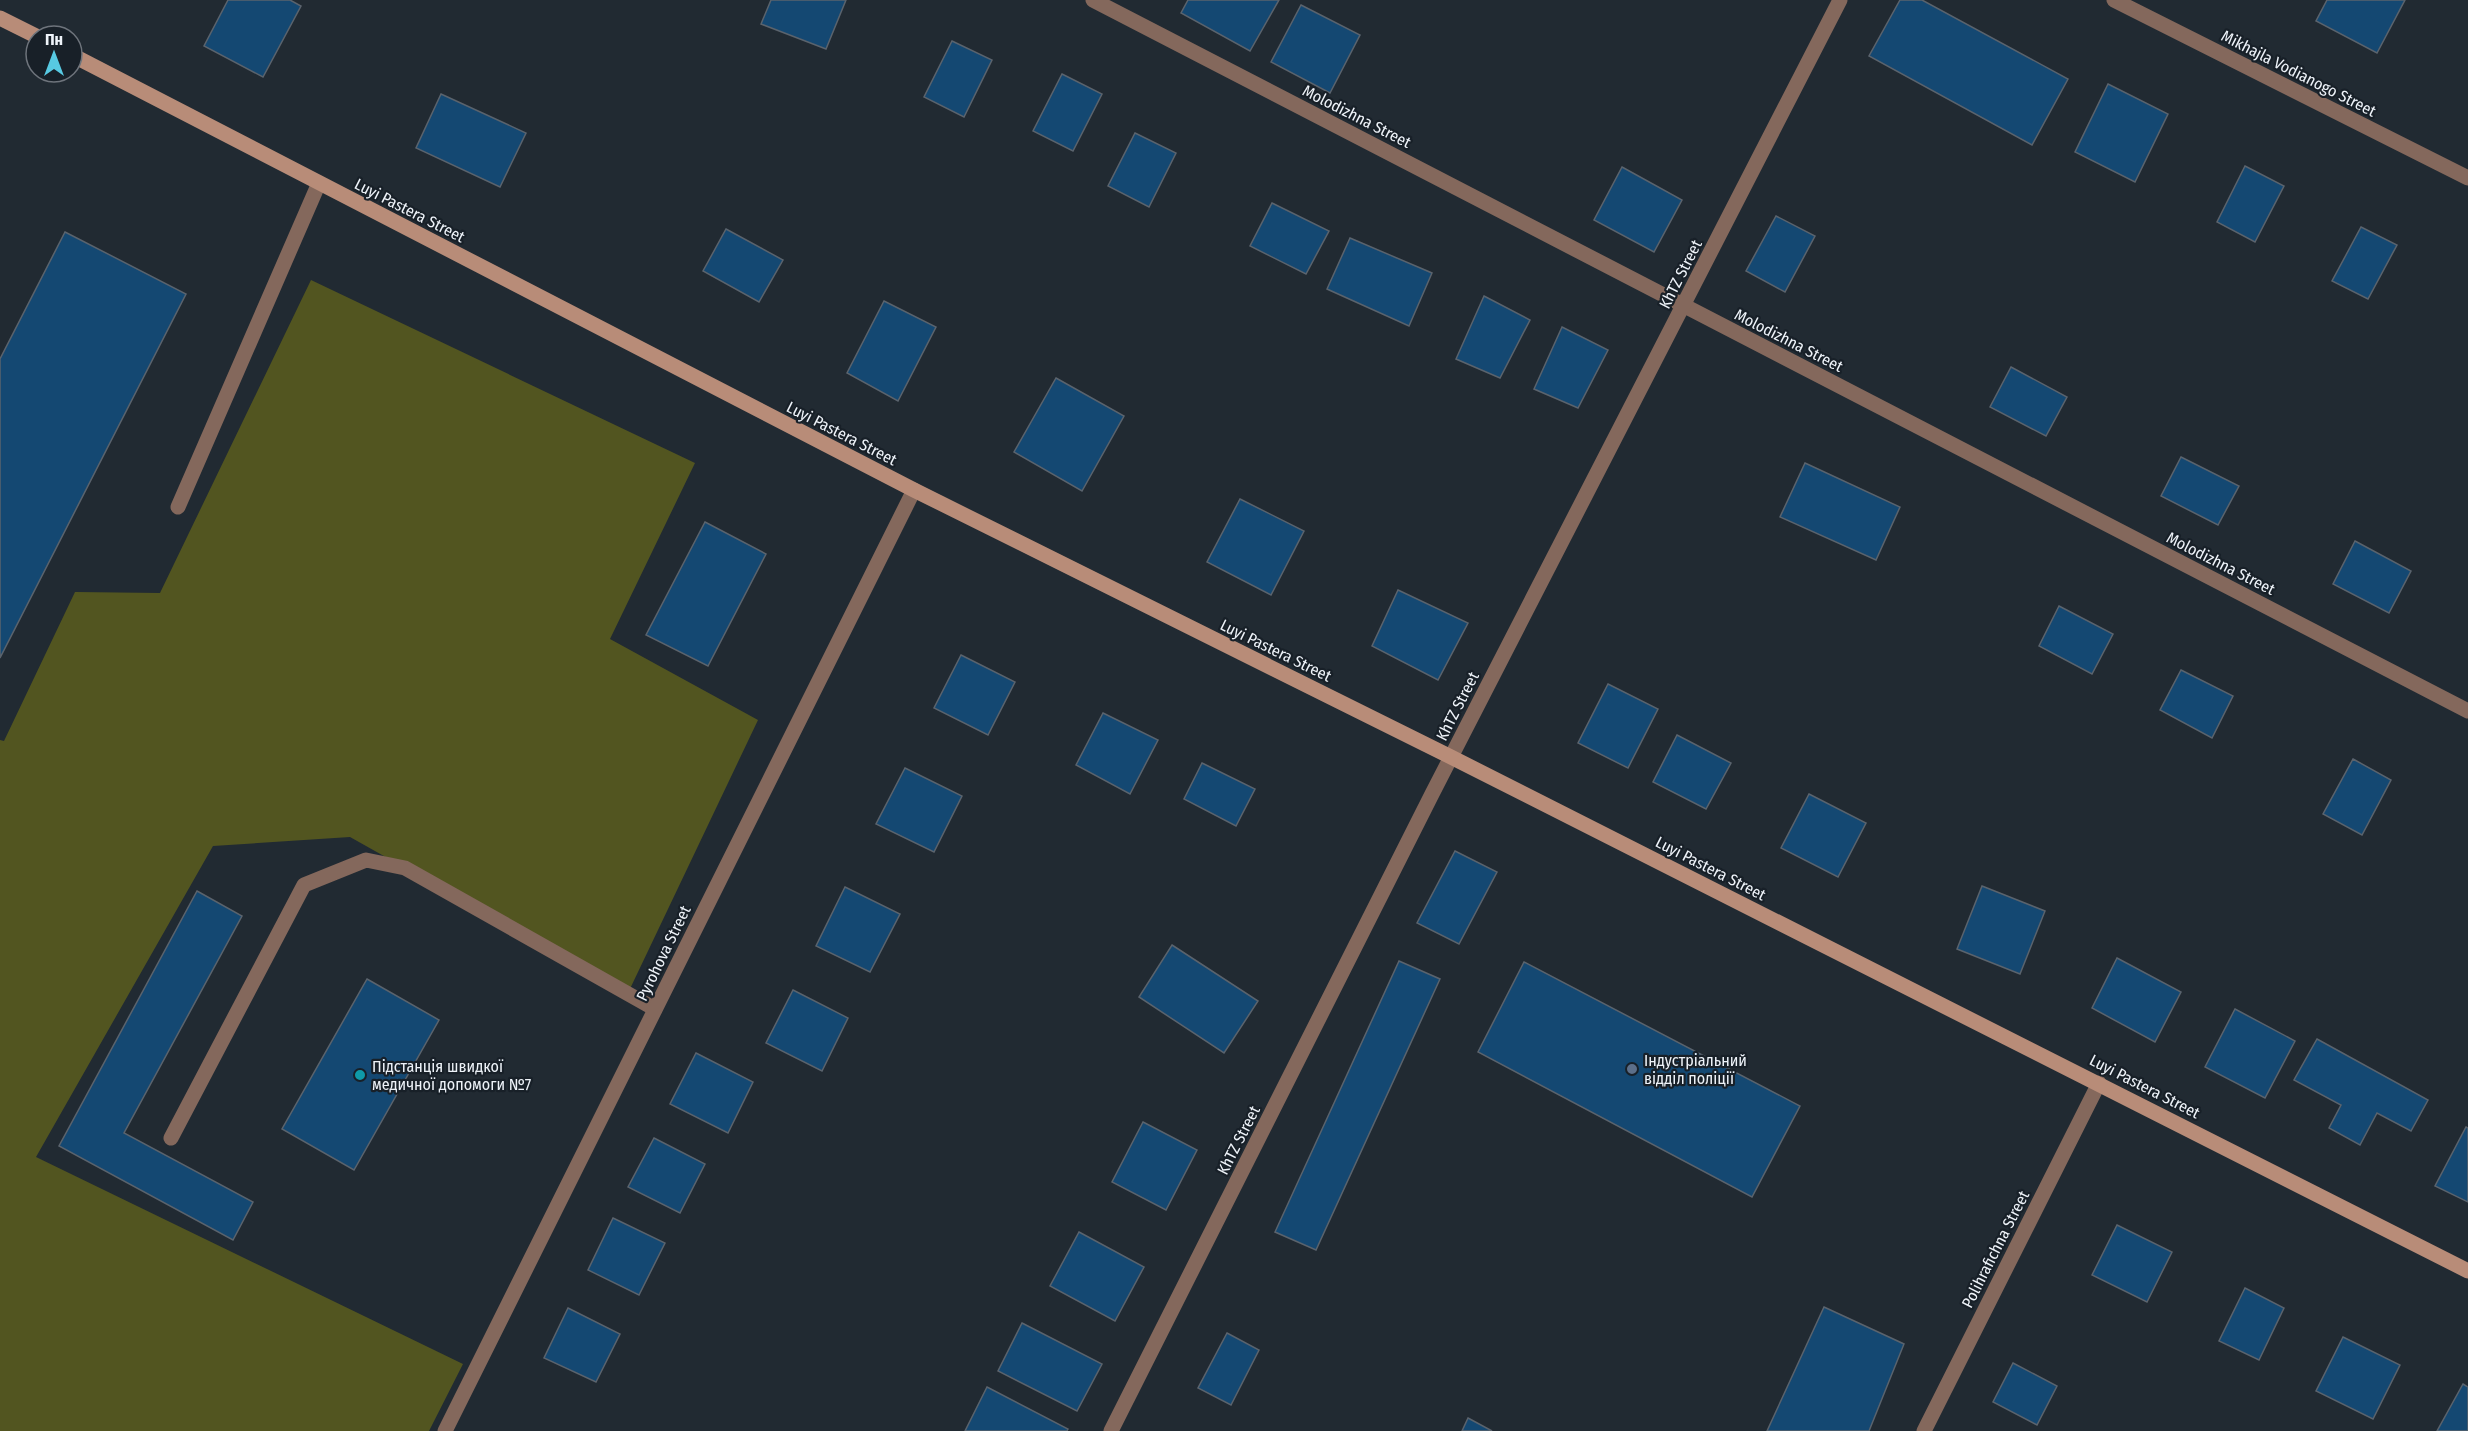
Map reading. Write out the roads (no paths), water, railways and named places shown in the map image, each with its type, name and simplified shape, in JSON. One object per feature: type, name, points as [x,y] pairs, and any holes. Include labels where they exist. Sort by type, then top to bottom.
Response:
[{"type":"street","name":"Molodizhna Street","points":[[1093,0],[2468,711]]},
{"type":"street","name":"KhTZ Street","points":[[1111,1431],[1451,757],[1840,0]]},
{"type":"street","name":"Mikhajla Vodianogo Street","points":[[2114,0],[2468,178]]},
{"type":"street","points":[[0,18],[24,30]]},
{"type":"street","name":"Luyi Pastera Street","points":[[84,61],[914,490],[1451,757],[2468,1270]]},
{"type":"street","points":[[178,507],[319,183]]},
{"type":"street","name":"Pyrohova Street","points":[[445,1431],[914,490]]},
{"type":"street","points":[[171,1138],[304,885],[366,860],[405,868],[655,1009]]},
{"type":"street","name":"Polihrafichna Street","points":[[1924,1431],[2099,1083]]},
{"type":"place","name":"Індустріальний відділ поліції","points":[[1632,1069]]},
{"type":"place","name":"Підстанція швидкої медичної допомоги №7","points":[[360,1075]]}]
